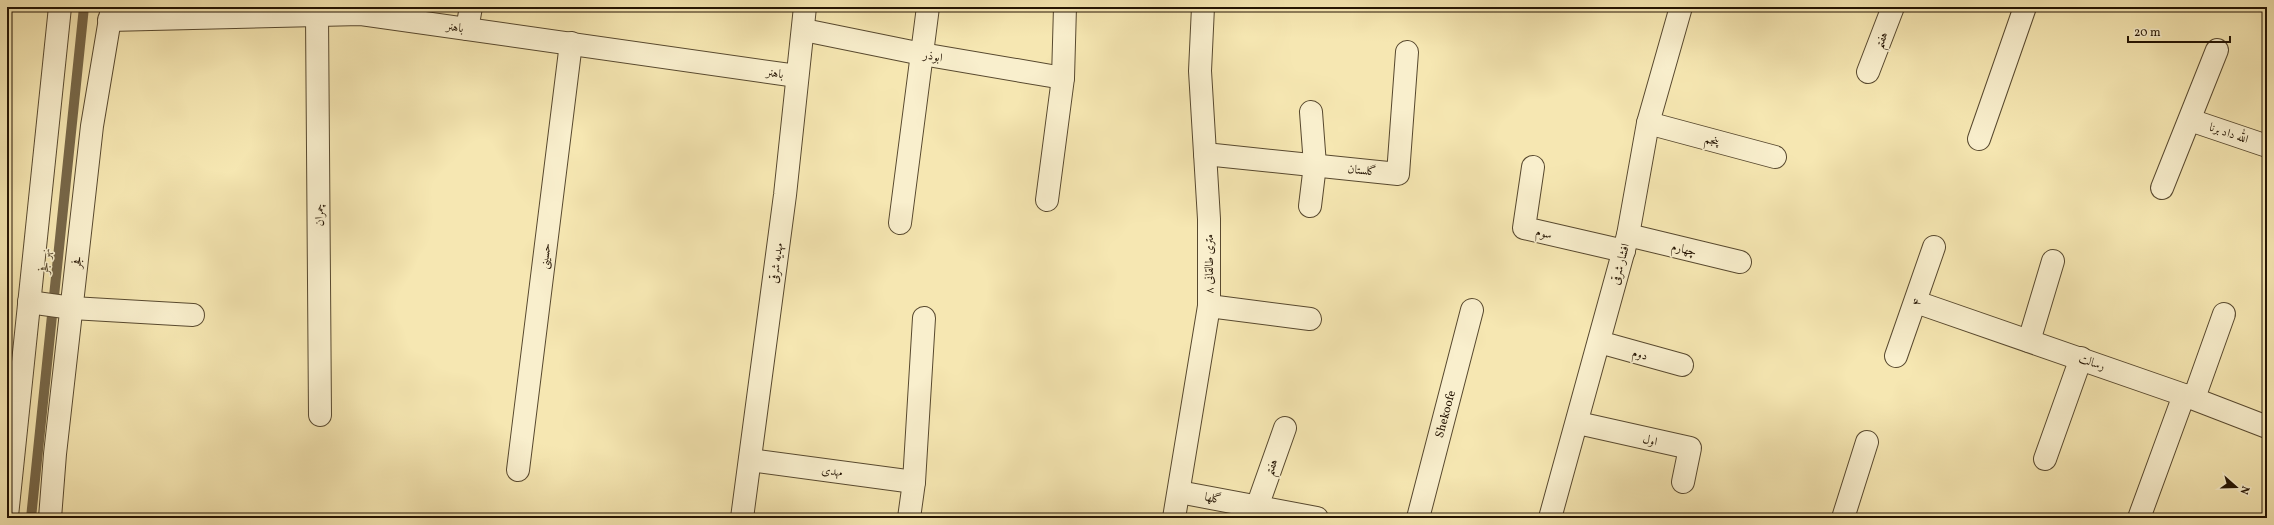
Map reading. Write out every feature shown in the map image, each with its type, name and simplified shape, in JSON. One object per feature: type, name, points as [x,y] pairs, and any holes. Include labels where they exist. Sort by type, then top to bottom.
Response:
[{"type":"street","points":[[7,516],[60,7]]},
{"type":"street","points":[[467,29],[471,7]]},
{"type":"street","name":"مهدیه شرقی","points":[[742,518],[785,195],[797,76],[804,30],[805,7]]},
{"type":"street","points":[[900,223],[928,7]]},
{"type":"street","points":[[1047,200],[1063,78],[1065,7]]},
{"type":"street","name":"۸ متری طالقانی","points":[[1174,518],[1209,306],[1209,219],[1200,72],[1203,7]]},
{"type":"street","name":"افشار شرقی","points":[[1550,518],[1578,423],[1626,243],[1648,123],[1681,7]]},
{"type":"street","name":"هفتم","points":[[1868,72],[1893,7]]},
{"type":"street","points":[[1979,139],[2025,7]]},
{"type":"street","name":"باهنر","points":[[111,14],[317,15],[362,10],[467,29],[797,76]]},
{"type":"street","name":"فجر","points":[[50,518],[55,454],[92,126],[111,14]]},
{"type":"street","name":"چمران","points":[[317,15],[320,414]]},
{"type":"street","name":"ابوذر","points":[[804,30],[922,54],[1063,78]]},
{"type":"street","name":"حسینی","points":[[518,470],[571,43]]},
{"type":"street","points":[[2162,188],[2217,50]]},
{"type":"street","name":"گلستان","points":[[1205,154],[1398,174],[1406,52]]},
{"type":"street","points":[[1310,206],[1315,165],[1312,112]]},
{"type":"street","name":"الله داد برنا","points":[[2190,120],[2267,146]]},
{"type":"street","name":"پنجم","points":[[1648,123],[1775,157]]},
{"type":"street","name":"سوم","points":[[1533,166],[1524,228],[1626,243]]},
{"type":"street","name":"چهارم","points":[[1626,243],[1740,262]]},
{"type":"street","name":"۴","points":[[1896,356],[1934,247]]},
{"type":"street","points":[[2029,341],[2053,261]]},
{"type":"street","points":[[29,302],[72,308],[192,315]]},
{"type":"street","name":"رسالت","points":[[1916,302],[2081,358],[2267,427]]},
{"type":"street","points":[[1209,306],[1310,319]]},
{"type":"street","name":"Shekoofe","points":[[1418,518],[1472,310]]},
{"type":"street","points":[[2139,518],[2224,314]]},
{"type":"street","points":[[909,518],[914,482],[924,318]]},
{"type":"street","name":"دوم","points":[[1599,342],[1682,365]]},
{"type":"street","points":[[2045,460],[2081,358]]},
{"type":"street","name":"اول","points":[[1578,423],[1690,448],[1683,482]]},
{"type":"street","name":"هفتم","points":[[1256,512],[1285,428]]},
{"type":"street","points":[[1843,518],[1867,442]]},
{"type":"street","name":"مهدی","points":[[750,460],[914,482]]},
{"type":"street","name":"گلها","points":[[1179,492],[1256,512],[1317,518]]},
{"type":"waterway","name":"نهر فجر","points":[[31,518],[84,7]]}]
